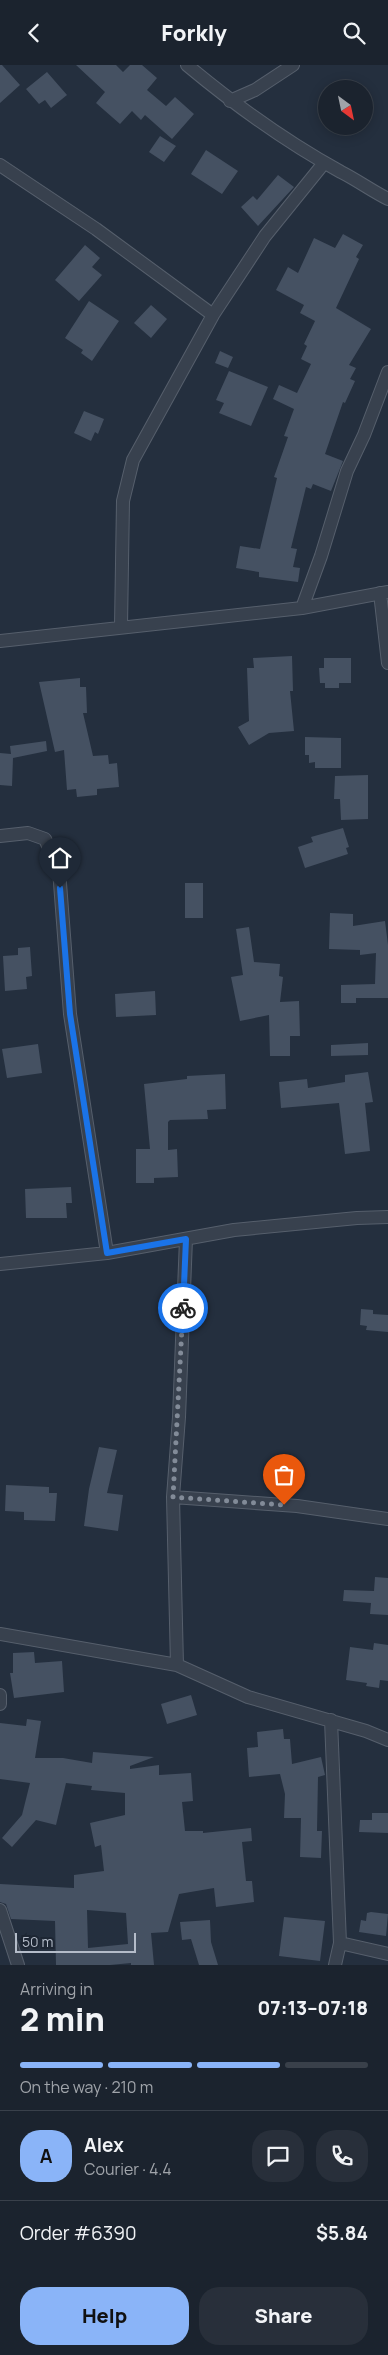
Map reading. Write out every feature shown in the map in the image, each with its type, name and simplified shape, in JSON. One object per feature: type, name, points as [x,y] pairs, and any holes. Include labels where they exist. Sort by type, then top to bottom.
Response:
[{"type":"street","points":[[186,65],[230,101],[324,163],[388,199]]},
{"type":"street","points":[[230,101],[255,90],[293,65]]},
{"type":"street","points":[[121,626],[123,501],[133,460],[213,315],[265,236],[324,163]]},
{"type":"street","points":[[0,165],[96,229],[213,315]]},
{"type":"street","points":[[302,608],[348,471],[388,372]]},
{"type":"street","points":[[0,641],[121,626],[302,608],[384,593],[388,663]]},
{"type":"street","points":[[0,836],[28,833],[46,839],[59,870],[70,1014],[107,1253]]},
{"type":"street","points":[[0,1264],[107,1253],[234,1230],[357,1218],[388,1217]]},
{"type":"street","points":[[177,1665],[173,1497],[186,1239]]},
{"type":"street","points":[[173,1497],[297,1506],[388,1519]]},
{"type":"street","points":[[0,1634],[177,1665],[248,1697],[331,1720],[388,1740]]},
{"type":"street","points":[[0,1695],[0,1704]]},
{"type":"street","points":[[331,1720],[340,1943],[335,1965]]},
{"type":"street","points":[[0,1910],[18,1965]]},
{"type":"street","points":[[340,1943],[388,1954]]},
{"type":"building","points":[[0,65],[20,85],[0,103]]},
{"type":"building","points":[[76,65],[116,65],[123,72],[130,65],[142,65],[157,78],[147,90],[166,106],[175,97],[194,114],[172,139],[145,115],[141,120],[132,111],[120,124],[96,103],[105,92]]},
{"type":"building","points":[[47,72],[67,95],[51,108],[45,100],[39,104],[26,89]]},
{"type":"building","points":[[160,136],[176,146],[164,162],[149,152]]},
{"type":"building","points":[[206,150],[238,171],[222,194],[191,174]]},
{"type":"building","points":[[278,175],[294,187],[258,226],[241,207],[253,196],[257,200]]},
{"type":"building","points":[[343,234],[363,245],[356,257],[359,259],[336,308],[371,329],[349,365],[356,368],[350,379],[355,381],[345,403],[343,402],[325,454],[343,461],[331,491],[313,484],[311,489],[306,487],[291,548],[297,549],[293,567],[300,568],[298,582],[259,577],[259,572],[236,568],[240,546],[260,549],[277,478],[274,477],[288,437],[284,436],[294,409],[273,399],[279,385],[297,393],[311,364],[301,359],[307,346],[304,344],[315,321],[300,313],[304,305],[276,290],[288,267],[298,273],[314,238],[335,248]]},
{"type":"building","points":[[85,245],[100,258],[92,267],[102,275],[79,301],[55,280]]},
{"type":"building","points":[[89,301],[119,321],[92,361],[81,353],[83,350],[65,338]]},
{"type":"building","points":[[151,305],[167,319],[151,338],[134,323]]},
{"type":"building","points":[[220,351],[233,357],[228,368],[215,363]]},
{"type":"building","points":[[229,371],[268,387],[251,426],[219,413],[224,403],[216,400]]},
{"type":"building","points":[[84,411],[104,419],[98,434],[95,432],[91,441],[74,433]]},
{"type":"building","points":[[292,656],[293,691],[290,691],[294,731],[269,733],[249,745],[238,727],[249,721],[247,668],[254,668],[253,658]]},
{"type":"building","points":[[324,658],[351,658],[351,683],[339,683],[339,688],[325,688],[325,683],[320,683],[319,668],[324,668]]},
{"type":"building","points":[[80,678],[80,687],[86,687],[87,713],[83,713],[93,756],[108,755],[109,764],[117,763],[119,787],[97,789],[97,795],[77,797],[76,789],[67,790],[64,750],[55,752],[39,682]]},
{"type":"building","points":[[305,737],[341,738],[341,768],[315,768],[315,762],[309,763],[309,755],[305,755]]},
{"type":"building","points":[[46,741],[47,751],[13,758],[12,786],[0,785],[0,753],[11,754],[10,746]]},
{"type":"building","points":[[368,775],[368,819],[341,820],[340,799],[334,799],[335,776]]},
{"type":"building","points":[[343,828],[349,847],[346,848],[348,854],[305,868],[298,847],[313,842],[311,837]]},
{"type":"building","points":[[185,883],[203,883],[203,918],[185,918]]},
{"type":"building","points":[[330,913],[353,914],[353,926],[385,921],[388,945],[388,998],[356,998],[356,1003],[341,1003],[341,985],[375,984],[376,953],[360,955],[360,950],[329,949]]},
{"type":"building","points":[[249,927],[254,962],[280,964],[279,976],[283,977],[280,1002],[299,1001],[300,1036],[290,1036],[290,1056],[270,1056],[269,1015],[240,1021],[231,977],[243,975],[236,929]]},
{"type":"building","points":[[30,947],[32,976],[26,977],[27,989],[5,991],[3,956],[18,955],[18,948]]},
{"type":"building","points":[[155,991],[156,1015],[116,1017],[115,994]]},
{"type":"building","points":[[368,1043],[368,1055],[331,1056],[331,1045]]},
{"type":"building","points":[[38,1044],[42,1073],[7,1078],[2,1049]]},
{"type":"building","points":[[368,1072],[373,1102],[365,1103],[370,1151],[345,1154],[339,1103],[281,1108],[279,1082],[307,1079],[308,1088],[345,1082],[345,1075]]},
{"type":"building","points":[[225,1074],[226,1109],[207,1110],[208,1119],[170,1120],[168,1122],[168,1150],[177,1149],[178,1177],[154,1178],[154,1183],[136,1183],[136,1149],[150,1149],[144,1084],[187,1079],[187,1076]]},
{"type":"building","points":[[71,1187],[72,1203],[66,1203],[67,1218],[26,1218],[25,1189]]},
{"type":"building","points":[[361,1309],[373,1310],[373,1314],[388,1315],[388,1332],[366,1330],[367,1326],[360,1325]]},
{"type":"building","points":[[99,1447],[117,1450],[107,1493],[123,1495],[118,1531],[84,1526],[89,1489]]},
{"type":"building","points":[[6,1485],[49,1487],[49,1493],[57,1493],[55,1521],[24,1520],[24,1512],[5,1511]]},
{"type":"building","points":[[375,1577],[388,1578],[388,1615],[370,1614],[371,1603],[343,1601],[344,1590],[374,1591]]},
{"type":"building","points":[[374,1643],[388,1645],[388,1681],[380,1680],[379,1688],[366,1686],[367,1683],[346,1680],[350,1647],[373,1650]]},
{"type":"building","points":[[34,1652],[35,1663],[62,1661],[64,1692],[14,1698],[10,1673],[13,1673],[13,1653]]},
{"type":"building","points":[[191,1695],[197,1715],[167,1724],[161,1704]]},
{"type":"building","points":[[27,1719],[41,1721],[35,1758],[63,1758],[92,1763],[93,1752],[154,1757],[130,1766],[130,1769],[159,1765],[159,1775],[191,1773],[193,1801],[182,1802],[185,1831],[203,1831],[203,1833],[251,1828],[252,1841],[242,1842],[246,1881],[252,1881],[254,1902],[216,1907],[214,1888],[179,1894],[168,1932],[151,1933],[154,1965],[131,1965],[131,1963],[56,1965],[55,1921],[11,1919],[6,1904],[0,1902],[0,1884],[74,1888],[74,1875],[104,1871],[101,1845],[95,1847],[90,1823],[125,1815],[125,1793],[91,1790],[92,1786],[66,1783],[56,1825],[36,1820],[12,1847],[2,1838],[22,1815],[30,1783],[0,1779],[0,1723],[26,1726]],"holes":[[[87,1910],[126,1913],[128,1944],[88,1948]]]},
{"type":"building","points":[[283,1729],[284,1739],[290,1739],[292,1764],[321,1757],[325,1775],[318,1777],[317,1831],[322,1831],[321,1858],[300,1857],[301,1818],[284,1818],[285,1794],[280,1774],[249,1777],[247,1748],[258,1747],[257,1732]]},
{"type":"building","points":[[372,1813],[388,1813],[388,1833],[359,1832],[360,1820],[372,1820]]},
{"type":"building","points":[[367,1913],[388,1914],[386,1936],[359,1932],[361,1920],[366,1921]]},
{"type":"building","points":[[284,1917],[325,1921],[320,1961],[279,1956]]},
{"type":"building","points":[[210,1920],[211,1942],[218,1965],[199,1965],[191,1939],[182,1940],[180,1922]]},
{"type":"way so far","points":[[183,1308],[179,1417],[173,1497],[284,1505]]},
{"type":"route","points":[[60,888],[70,1014],[107,1253],[186,1239],[183,1308]]}]
